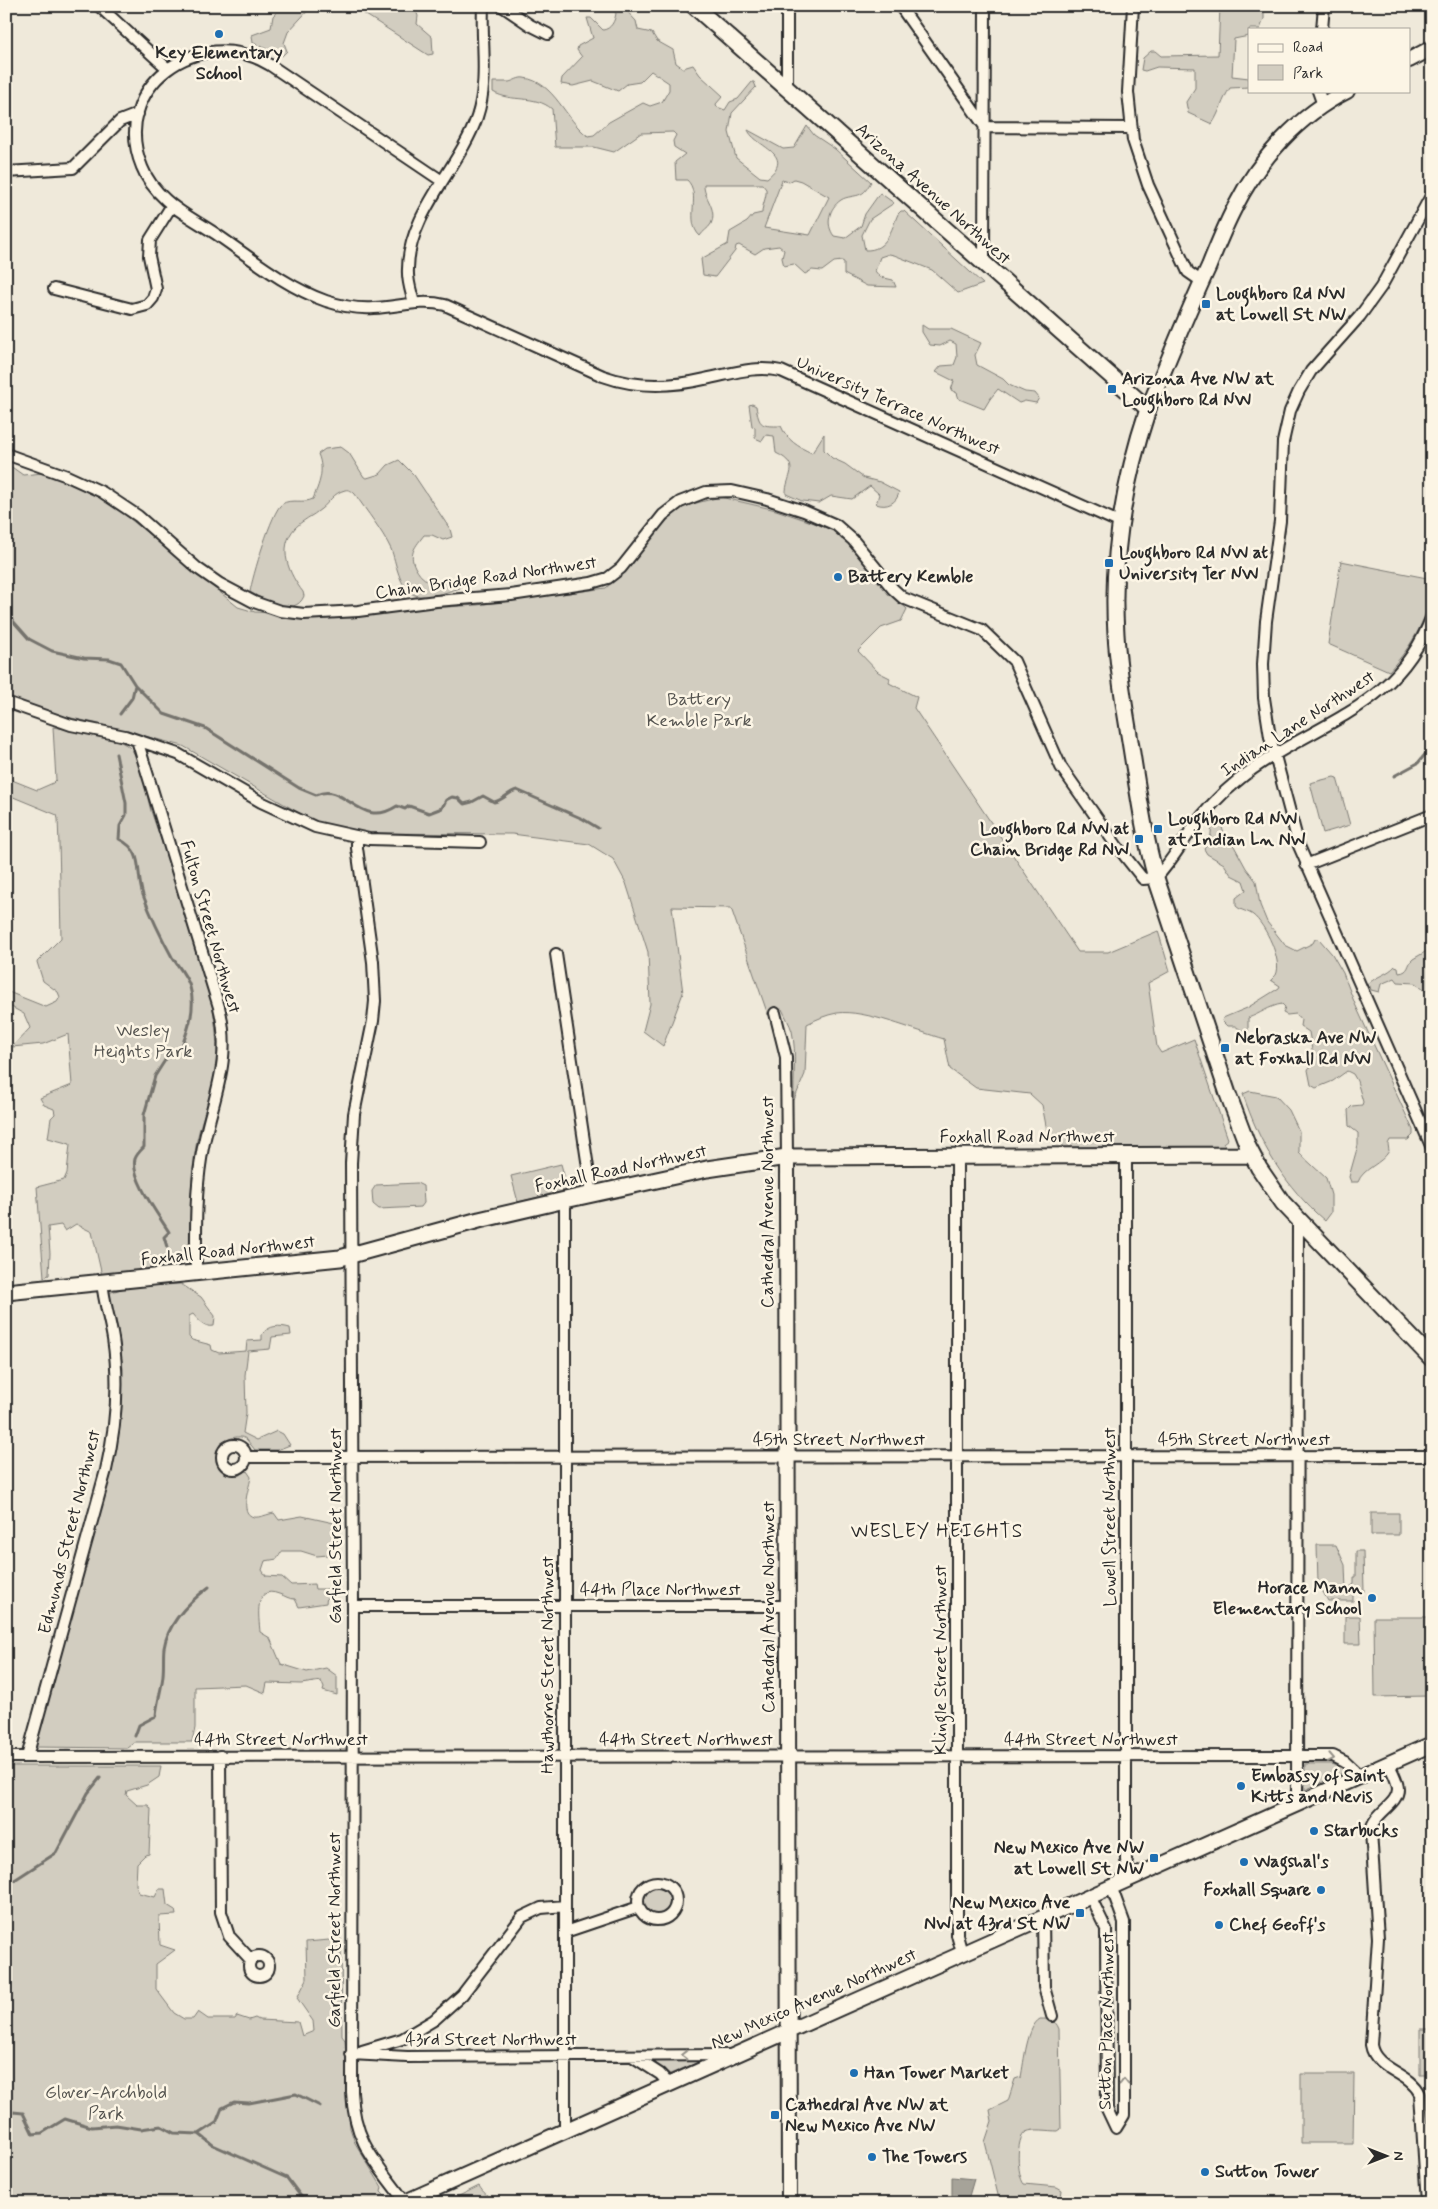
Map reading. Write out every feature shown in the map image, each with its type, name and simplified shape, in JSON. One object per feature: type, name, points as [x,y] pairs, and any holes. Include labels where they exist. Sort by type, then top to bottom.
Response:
[{"type":"main road","name":"Arizona Avenue Northwest","points":[[694,6],[1148,409]]},
{"type":"main road","points":[[1148,409],[1130,470],[1121,523],[1115,591],[1118,657],[1135,770],[1150,857],[1156,878],[1228,1094],[1252,1155],[1272,1189],[1298,1219],[1432,1359]]},
{"type":"main road","name":"Foxhall Road Northwest","points":[[6,1292],[315,1262],[352,1256],[479,1220],[565,1200],[707,1169],[787,1157],[1252,1155]]},
{"type":"street","points":[[99,6],[168,68]]},
{"type":"street","points":[[414,303],[408,275],[410,252],[420,222],[466,142],[481,102],[484,84],[483,6]]},
{"type":"street","points":[[502,6],[530,25],[548,34]]},
{"type":"street","points":[[787,6],[788,90]]},
{"type":"street","points":[[900,6],[985,127]]},
{"type":"street","points":[[984,264],[985,6]]},
{"type":"street","points":[[1133,6],[1128,75],[1131,128],[1137,156],[1148,185],[1188,272],[1201,281]]},
{"type":"street","points":[[1322,28],[1324,6]]},
{"type":"street","points":[[1410,59],[1432,48]]},
{"type":"street","name":"University Terrace Northwest","points":[[442,181],[270,65],[252,56],[232,51],[211,51],[188,58],[168,68],[150,85],[138,114],[136,140],[142,167],[153,186],[172,205],[282,278],[320,298],[347,306],[368,308],[431,302],[448,306],[603,376],[628,383],[671,384],[705,380],[743,370],[765,368],[781,371],[1121,523]]},
{"type":"street","points":[[1148,409],[1229,216],[1250,181],[1276,146],[1321,98],[1343,92]]},
{"type":"street","points":[[6,172],[73,168],[120,121],[138,114]]},
{"type":"street","points":[[985,127],[1131,128]]},
{"type":"street","points":[[1432,194],[1381,287],[1360,316],[1311,371],[1296,396],[1288,416],[1283,442],[1280,528],[1264,647],[1264,698],[1274,756],[1306,865],[1432,1148]]},
{"type":"street","points":[[54,289],[132,309],[147,305],[154,298],[156,289],[149,256],[150,240],[172,205]]},
{"type":"street","name":"Chain Bridge Road Northwest","points":[[6,454],[67,476],[95,489],[138,516],[197,568],[220,584],[269,609],[294,614],[364,611],[436,601],[511,595],[599,582],[622,568],[667,511],[686,499],[706,492],[724,490],[740,492],[804,511],[829,522],[848,535],[903,598],[980,629],[1008,656],[1018,668],[1053,752],[1064,772],[1140,875],[1144,879],[1156,878]]},
{"type":"street","name":"Indian Lane Northwest","points":[[1156,878],[1172,860],[1192,829],[1215,802],[1238,780],[1274,756],[1366,703],[1384,688],[1411,658],[1432,616]]},
{"type":"street","points":[[6,702],[71,725],[138,740],[178,754],[288,816],[315,827],[373,840],[480,842]]},
{"type":"street","name":"Fulton Street Northwest","points":[[138,740],[219,1007],[224,1032],[223,1067],[206,1130],[200,1165],[196,1273]]},
{"type":"street","points":[[1306,865],[1432,815]]},
{"type":"street","name":"Garfield Street Northwest","points":[[357,837],[373,962],[375,1001],[353,1128],[351,1163],[353,1606],[352,2104],[359,2135],[404,2202]]},
{"type":"street","points":[[556,954],[592,1194]]},
{"type":"street","name":"Cathedral Avenue Northwest","points":[[775,1013],[786,1057],[789,2203]]},
{"type":"street","name":"Klingle Street Northwest","points":[[957,1156],[957,1935],[962,1953]]},
{"type":"street","name":"Lowell Street Northwest","points":[[1126,1156],[1126,1860],[1131,1878]]},
{"type":"street","name":"Hawthorne Street Northwest","points":[[565,1200],[565,2130]]},
{"type":"street","points":[[1297,1804],[1296,1456],[1298,1219]]},
{"type":"street","name":"Edmunds Street Northwest","points":[[27,1757],[106,1470],[111,1445],[116,1402],[116,1369],[102,1282]]},
{"type":"street","name":"45th Street Northwest","points":[[247,1457],[1432,1456]]},
{"type":"street","name":"44th Place Northwest","points":[[353,1606],[788,1606]]},
{"type":"street","name":"New Mexico Avenue Northwest","points":[[404,2202],[1432,1744]]},
{"type":"street","points":[[220,1756],[221,1912],[229,1936],[251,1960]]},
{"type":"street","name":"44th Street Northwest","points":[[6,1757],[1333,1756],[1345,1762],[1360,1776]]},
{"type":"street","points":[[1388,1763],[1397,1783],[1398,1793],[1374,1821],[1371,1831],[1378,1938],[1371,2045],[1375,2056],[1412,2082],[1420,2094],[1428,2203]]},
{"type":"street","name":"Sutton Place Northwest","points":[[1090,1896],[1106,1929],[1107,2109],[1116,2128],[1124,2115],[1124,1922],[1111,1886]]},
{"type":"street","points":[[351,2054],[392,2043],[430,2023],[462,1995],[522,1917],[541,1908],[565,1906]]},
{"type":"street","points":[[565,1932],[639,1907]]},
{"type":"street","points":[[1043,1917],[1044,1987],[1052,2016]]},
{"type":"street","points":[[1106,1942],[1124,1942]]},
{"type":"street","points":[[1106,2041],[1124,2041]]},
{"type":"street","name":"43rd Street Northwest","points":[[351,2054],[407,2057],[733,2055]]},
{"type":"street","points":[[632,2056],[660,2074],[668,2084]]},
{"type":"green space","points":[[282,6],[312,6],[288,32],[284,43],[287,51],[282,56],[253,43],[252,35],[271,28],[273,16]]},
{"type":"green space","points":[[352,6],[384,6],[398,10],[409,9],[416,11],[418,16],[417,24],[432,37],[433,54],[428,55]]},
{"type":"green space","points":[[608,6],[622,6],[636,21],[638,30],[652,33],[657,41],[673,50],[676,63],[683,68],[693,65],[700,75],[723,96],[716,104],[717,107],[725,110],[730,102],[738,99],[754,82],[756,87],[732,113],[729,132],[736,158],[760,177],[767,178],[775,170],[778,163],[771,151],[752,136],[748,130],[783,149],[794,148],[807,126],[814,135],[835,149],[871,182],[863,193],[843,199],[834,207],[829,221],[834,236],[845,238],[861,226],[865,214],[880,193],[894,203],[870,219],[862,235],[865,250],[878,247],[883,243],[890,233],[898,214],[904,211],[983,284],[958,293],[932,270],[889,254],[880,257],[875,271],[880,277],[893,280],[896,287],[867,286],[844,274],[844,262],[842,261],[834,262],[822,271],[812,270],[805,274],[794,264],[784,266],[782,258],[784,250],[779,246],[764,248],[755,254],[739,245],[736,246],[735,251],[715,277],[703,275],[701,259],[728,244],[730,232],[747,222],[753,215],[762,213],[766,189],[762,184],[704,184],[704,189],[712,208],[713,218],[710,226],[700,236],[695,230],[693,223],[693,193],[691,186],[687,180],[676,180],[675,162],[685,154],[674,147],[673,141],[676,135],[673,132],[641,133],[614,152],[594,147],[555,147],[552,109],[545,104],[493,92],[493,82],[509,82],[522,78],[535,81],[552,94],[573,121],[588,136],[594,135],[609,122],[643,103],[650,106],[662,102],[669,90],[669,83],[651,71],[640,82],[627,84],[618,91],[593,81],[573,86],[561,84],[562,78],[582,57],[577,50],[578,46],[593,38],[587,18],[591,18],[603,30],[612,24],[616,13]],"holes":[[[794,179],[829,197],[810,235],[764,228],[782,180],[789,182]]]},
{"type":"green space","points":[[1220,6],[1264,6],[1264,19],[1260,28],[1248,28],[1248,36],[1234,39],[1232,76],[1248,78],[1248,87],[1230,88],[1212,124],[1188,113],[1186,102],[1195,88],[1195,68],[1157,67],[1145,71],[1141,70],[1143,58],[1151,51],[1155,51],[1161,56],[1218,55]]},
{"type":"green space","points":[[922,325],[928,329],[951,329],[981,343],[975,355],[977,365],[1003,379],[1009,385],[1025,392],[1035,393],[1039,398],[1036,403],[1025,401],[1019,403],[998,389],[984,409],[959,399],[957,393],[951,390],[954,381],[936,372],[941,366],[954,365],[957,357],[956,344],[950,341],[940,346],[930,345],[922,332]]},
{"type":"green space","points":[[749,405],[756,406],[760,422],[770,426],[781,426],[794,443],[812,453],[824,434],[824,450],[832,458],[845,464],[864,478],[880,482],[899,492],[898,496],[891,504],[876,504],[879,494],[870,486],[852,499],[831,496],[819,503],[802,501],[786,494],[791,467],[789,462],[776,453],[774,436],[766,435],[762,441],[755,438],[755,427],[752,426]]},
{"type":"green space","points":[[341,447],[349,453],[364,477],[367,478],[380,474],[388,465],[399,460],[414,475],[450,529],[452,537],[443,540],[432,535],[424,535],[413,554],[412,558],[415,567],[425,579],[435,582],[453,582],[460,584],[460,588],[426,596],[415,595],[410,592],[399,575],[391,549],[383,535],[355,494],[350,490],[346,490],[337,493],[321,509],[295,528],[290,536],[286,552],[287,561],[293,577],[303,592],[304,596],[300,602],[294,606],[287,607],[271,603],[250,592],[263,545],[278,509],[286,502],[313,499],[321,472],[318,454],[325,449]]},
{"type":"green space","name":"Battery Kemble Park","points":[[6,463],[23,475],[43,473],[86,489],[118,509],[238,607],[255,612],[352,618],[401,610],[477,605],[606,588],[627,569],[650,537],[681,507],[720,497],[776,510],[835,530],[893,596],[907,609],[901,621],[881,628],[858,651],[878,672],[890,678],[889,683],[917,697],[914,708],[1078,952],[1108,952],[1158,931],[1170,971],[1148,983],[1157,1047],[1161,1053],[1194,1039],[1228,1139],[1223,1143],[1229,1151],[1063,1149],[1061,1142],[1049,1141],[1042,1105],[1030,1094],[976,1088],[950,1069],[944,1039],[890,1021],[861,1014],[837,1013],[807,1024],[805,1074],[794,1100],[795,1057],[792,1031],[782,1009],[768,1015],[731,908],[672,907],[683,993],[663,1046],[643,1031],[650,1004],[648,952],[626,883],[613,859],[589,844],[512,834],[365,833],[317,823],[183,746],[95,723],[34,710],[6,696]]},
{"type":"green space","points":[[1341,561],[1432,579],[1428,605],[1419,629],[1389,671],[1328,644]]},
{"type":"green space","name":"Wesley Heights Park","points":[[53,727],[107,737],[117,740],[132,750],[139,764],[151,811],[194,933],[211,996],[216,1028],[217,1059],[215,1078],[197,1140],[192,1173],[190,1242],[192,1276],[103,1280],[92,1232],[76,1224],[65,1231],[61,1225],[48,1227],[49,1275],[44,1277],[37,1187],[64,1180],[67,1173],[70,1144],[48,1138],[51,1118],[55,1114],[54,1109],[44,1105],[40,1098],[72,1085],[68,1034],[43,1044],[12,1047],[30,1028],[24,1014],[6,1004],[6,991],[46,1007],[57,1002],[60,997],[58,992],[43,981],[37,962],[61,938],[58,819],[57,815],[6,794],[6,774],[12,780],[37,790],[56,780]]},
{"type":"green space","points":[[1334,777],[1337,778],[1350,825],[1323,833],[1310,783]]},
{"type":"green space","points":[[1220,821],[1225,837],[1234,846],[1246,868],[1256,881],[1260,905],[1267,922],[1285,945],[1297,951],[1313,943],[1315,939],[1319,939],[1332,954],[1343,973],[1355,1004],[1413,1130],[1413,1135],[1408,1140],[1390,1140],[1388,1144],[1389,1151],[1386,1155],[1364,1173],[1358,1182],[1351,1182],[1349,1177],[1358,1145],[1358,1133],[1349,1126],[1348,1110],[1352,1106],[1362,1105],[1363,1102],[1353,1074],[1347,1071],[1333,1081],[1316,1088],[1311,1085],[1308,1070],[1312,1061],[1309,1032],[1300,1026],[1301,1020],[1296,1014],[1287,1015],[1283,1013],[1285,1007],[1282,1004],[1273,1006],[1248,1018],[1248,1032],[1244,1032],[1235,1026],[1227,1026],[1222,1021],[1223,1018],[1247,1008],[1280,986],[1271,980],[1276,975],[1278,969],[1277,961],[1272,943],[1263,926],[1253,915],[1236,906],[1236,898],[1246,890],[1243,881],[1231,875],[1224,864],[1207,854],[1204,849],[1210,841],[1212,826]]},
{"type":"green space","points":[[1432,948],[1432,991],[1424,990],[1415,983],[1398,982],[1395,978],[1381,984],[1379,992],[1371,990],[1369,983],[1395,966],[1398,967],[1399,973],[1405,971],[1413,959]]},
{"type":"green space","points":[[1250,1091],[1276,1096],[1289,1110],[1299,1131],[1299,1153],[1326,1178],[1331,1195],[1331,1213],[1325,1221],[1298,1194],[1265,1147],[1243,1094]]},
{"type":"green space","points":[[561,1164],[568,1190],[518,1202],[511,1176]]},
{"type":"green space","points":[[417,1183],[423,1186],[424,1203],[421,1207],[379,1209],[373,1204],[372,1191],[376,1185]]},
{"type":"green space","points":[[181,1284],[201,1297],[215,1316],[214,1326],[208,1326],[193,1314],[189,1316],[189,1337],[192,1340],[211,1345],[212,1350],[219,1353],[246,1351],[247,1341],[262,1340],[262,1334],[271,1327],[290,1328],[291,1335],[272,1337],[270,1349],[248,1351],[245,1375],[246,1413],[243,1433],[257,1440],[277,1431],[283,1434],[290,1445],[277,1450],[255,1450],[244,1438],[234,1438],[220,1444],[217,1452],[217,1463],[230,1473],[238,1474],[247,1471],[251,1477],[246,1499],[249,1515],[256,1517],[274,1513],[279,1520],[302,1516],[334,1523],[337,1530],[338,1554],[317,1556],[301,1551],[282,1551],[277,1559],[265,1561],[262,1570],[266,1576],[282,1577],[291,1585],[314,1584],[315,1589],[328,1589],[326,1603],[299,1607],[295,1599],[271,1592],[261,1598],[259,1611],[260,1632],[270,1638],[281,1664],[307,1672],[326,1668],[337,1676],[337,1695],[323,1691],[324,1688],[321,1681],[301,1684],[267,1683],[265,1693],[246,1685],[195,1687],[195,1728],[192,1742],[135,1742],[127,1748],[34,1747],[104,1498],[118,1434],[123,1369],[118,1328],[108,1293],[128,1287]]},
{"type":"green space","points":[[1371,1513],[1399,1513],[1399,1535],[1371,1535]]},
{"type":"green space","points":[[1317,1545],[1336,1545],[1345,1565],[1346,1590],[1354,1584],[1354,1577],[1356,1577],[1356,1551],[1363,1551],[1364,1592],[1358,1590],[1353,1593],[1353,1601],[1328,1601],[1318,1583]]},
{"type":"green space","points":[[1345,1616],[1360,1616],[1361,1644],[1345,1644]]},
{"type":"green space","points":[[1374,1617],[1428,1617],[1429,1696],[1375,1697]]},
{"type":"green space","points":[[1305,1764],[1332,1764],[1345,1769],[1345,1772],[1305,1790]]},
{"type":"green space","name":"Glover-Archbold Park","points":[[6,1766],[161,1766],[159,1777],[147,1785],[127,1791],[126,1795],[137,1805],[148,1805],[151,1809],[149,1854],[145,1855],[137,1863],[136,1885],[139,1893],[155,1897],[159,1889],[165,1889],[167,1905],[175,1910],[176,1915],[159,1916],[160,1945],[175,1950],[156,1964],[156,1989],[174,2013],[184,2019],[193,2019],[198,2012],[208,2019],[235,2019],[237,2016],[249,2020],[255,2018],[259,2020],[298,2022],[302,2036],[314,2031],[313,2021],[297,1998],[307,1979],[306,1942],[341,1939],[342,2036],[345,2040],[350,2128],[355,2143],[382,2187],[381,2192],[387,2198],[374,2203],[6,2203]]},
{"type":"green space","points":[[657,1888],[666,1892],[670,1901],[666,1910],[657,1914],[648,1910],[644,1901],[648,1892]]},
{"type":"green space","points":[[1040,2019],[1052,2020],[1059,2029],[1061,2129],[1058,2131],[1037,2130],[1026,2132],[1020,2142],[1019,2166],[1024,2184],[1057,2187],[1062,2190],[1061,2197],[1054,2203],[1000,2203],[985,2142],[992,2121],[990,2110],[1008,2101],[1015,2079],[1021,2077],[1029,2036]]},
{"type":"green space","points":[[1420,2029],[1432,2029],[1432,2074],[1420,2074]]},
{"type":"green space","points":[[701,2058],[701,2061],[670,2074],[653,2061]]},
{"type":"green space","points":[[1301,2074],[1354,2074],[1353,2143],[1301,2143]]},
{"type":"green space","points":[[479,2186],[489,2197],[512,2203],[445,2203]]},
{"type":"shaded area","points":[[952,2177],[974,2179],[967,2203],[952,2203]]},
{"type":"waterway","points":[[6,613],[29,639],[52,651],[84,658],[109,659],[121,663],[135,685],[164,714],[205,728],[299,788],[316,795],[327,792],[336,794],[363,810],[373,813],[384,812],[397,806],[405,809],[409,806],[429,813],[442,808],[446,800],[452,797],[458,798],[464,804],[483,796],[494,802],[517,790],[583,819],[598,828]]},
{"type":"waterway","points":[[120,714],[132,698],[135,685]]},
{"type":"waterway","points":[[1394,776],[1418,763],[1432,746]]},
{"type":"waterway","points":[[116,754],[126,803],[126,815],[120,826],[119,839],[127,844],[136,856],[146,903],[172,957],[187,979],[192,994],[191,1017],[182,1046],[169,1054],[155,1076],[144,1115],[144,1147],[135,1159],[135,1167],[141,1186],[169,1232],[164,1237],[167,1247]]},
{"type":"waterway","points":[[135,1736],[139,1725],[156,1716],[163,1672],[164,1648],[170,1630],[180,1613],[209,1587]]},
{"type":"waterway","points":[[6,1882],[13,1881],[56,1853],[88,1793],[100,1778]]},
{"type":"waterway","points":[[199,2134],[216,2123],[222,2108],[234,2102],[249,2103],[296,2094],[320,2106]]},
{"type":"waterway","points":[[6,2116],[13,2112],[23,2113],[33,2134],[42,2133],[65,2119],[92,2127],[116,2125],[141,2129],[161,2126],[174,2133],[199,2134],[213,2145],[287,2178],[305,2202]]},
{"type":"place","name":"Key Elementary School","points":[[219,34]]},
{"type":"place","name":"Loughboro Rd NW at Lowell St NW","points":[[1206,304]]},
{"type":"place","name":"Arizona Ave NW at Loughboro Rd NW","points":[[1112,389]]},
{"type":"place","name":"Loughboro Rd NW at University Ter NW","points":[[1109,563]]},
{"type":"place","name":"Battery Kemble","points":[[838,577]]},
{"type":"place","name":"Loughboro Rd NW at Indian Ln NW","points":[[1158,829]]},
{"type":"place","name":"Loughboro Rd NW at Chain Bridge Rd NW","points":[[1139,839]]},
{"type":"place","name":"Nebraska Ave NW at Foxhall Rd NW","points":[[1225,1048]]},
{"type":"place","name":"Horace Mann Elementary School","points":[[1372,1598]]},
{"type":"place","name":"Embassy of Saint Kitts and Nevis","points":[[1241,1786]]},
{"type":"place","name":"Starbucks","points":[[1314,1831]]},
{"type":"place","name":"New Mexico Ave NW at Lowell St NW","points":[[1154,1858]]},
{"type":"place","name":"Wagshal's","points":[[1244,1862]]},
{"type":"place","name":"Foxhall Square","points":[[1321,1890]]},
{"type":"place","name":"New Mexico Ave NW at 43rd St NW","points":[[1080,1913]]},
{"type":"place","name":"Chef Geoff's","points":[[1219,1925]]},
{"type":"place","name":"Han Tower Market","points":[[854,2073]]},
{"type":"place","name":"Cathedral Ave NW at New Mexico Ave NW","points":[[775,2115]]},
{"type":"place","name":"The Towers","points":[[872,2157]]},
{"type":"place","name":"Sutton Tower","points":[[1205,2172]]},
{"type":"district","name":"WESLEY HEIGHTS","points":[[937,1531]]}]
